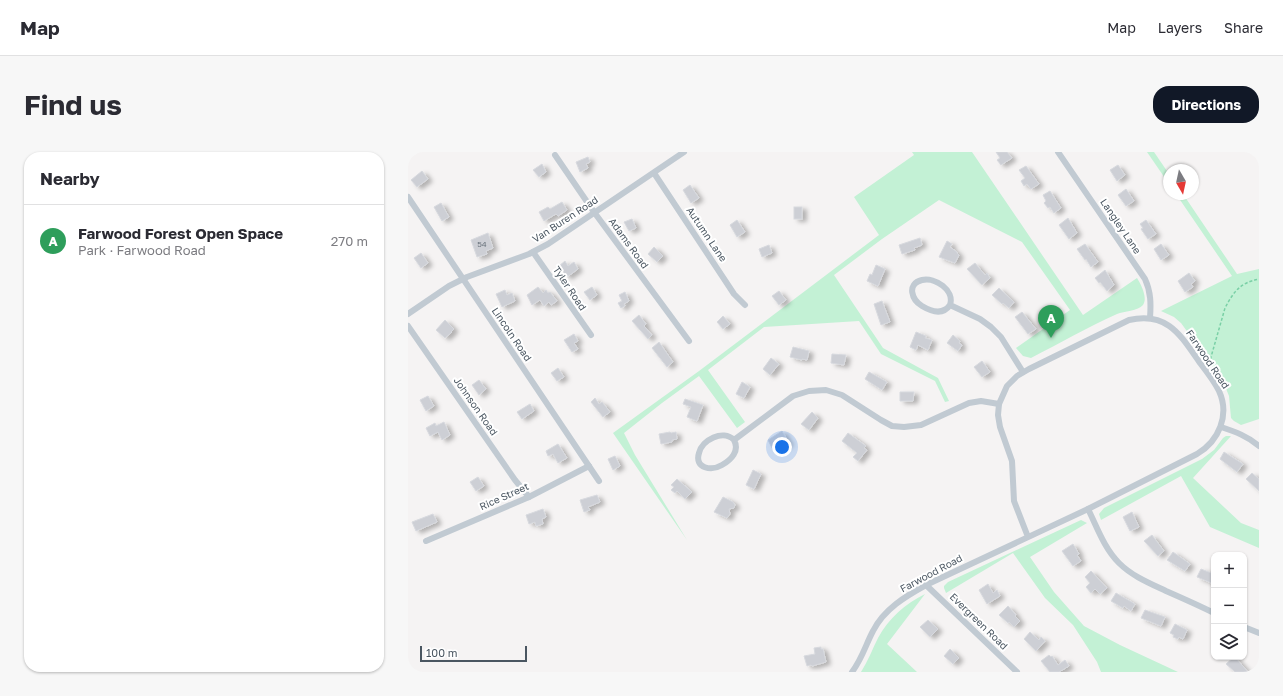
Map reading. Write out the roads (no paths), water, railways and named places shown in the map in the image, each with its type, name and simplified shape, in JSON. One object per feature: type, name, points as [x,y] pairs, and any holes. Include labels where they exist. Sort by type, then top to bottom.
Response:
[{"type":"street","name":"Van Buren Road","points":[[408,314],[449,286],[463,279],[533,252],[548,244],[684,152]]},
{"type":"street","name":"Langley Lane","points":[[1058,152],[1148,285],[1151,298],[1150,318]]},
{"type":"street","name":"Adams Road","points":[[555,155],[594,212],[689,341]]},
{"type":"street","name":"Autumn Lane","points":[[654,172],[734,294],[745,306]]},
{"type":"street","name":"Lincoln Road","points":[[408,197],[599,481]]},
{"type":"street","name":"Tyler Road","points":[[533,252],[591,335]]},
{"type":"street","points":[[924,280],[938,284],[949,292],[951,297],[950,305],[945,310],[940,312],[926,308],[914,300],[912,295],[914,287],[918,282],[924,280]]},
{"type":"street","points":[[950,305],[980,319],[996,332],[1023,372]]},
{"type":"street","name":"Farwood Road","points":[[852,672],[858,663],[873,631],[885,614],[907,596],[926,585],[1088,509],[1198,454],[1214,440],[1221,427],[1224,413],[1222,399],[1216,386],[1175,329],[1164,322],[1150,318],[1136,318],[1122,322],[1023,372],[1007,386],[998,404]]},
{"type":"street","name":"Johnson Road","points":[[408,326],[515,480],[529,497]]},
{"type":"street","points":[[734,440],[793,396],[809,390],[826,390],[842,395],[892,426],[904,428],[921,425],[969,403],[981,401],[998,404],[1000,427],[1010,454],[1013,469],[1012,484],[1014,501],[1028,537]]},
{"type":"street","points":[[1221,427],[1250,438],[1259,446]]},
{"type":"street","points":[[722,435],[728,436],[734,440],[736,447],[735,452],[725,463],[712,469],[701,464],[698,457],[699,452],[709,441],[722,435]]},
{"type":"street","name":"Rice Street","points":[[426,541],[529,497],[589,466]]},
{"type":"street","points":[[1088,509],[1104,542],[1118,562],[1128,571],[1146,582],[1211,612]]},
{"type":"street","name":"Evergreen Road","points":[[926,585],[1017,672]]},
{"type":"street","points":[[1247,627],[1259,633]]},
{"type":"place","name":"Farwood Forest Open Space","points":[[1051,338]]}]
